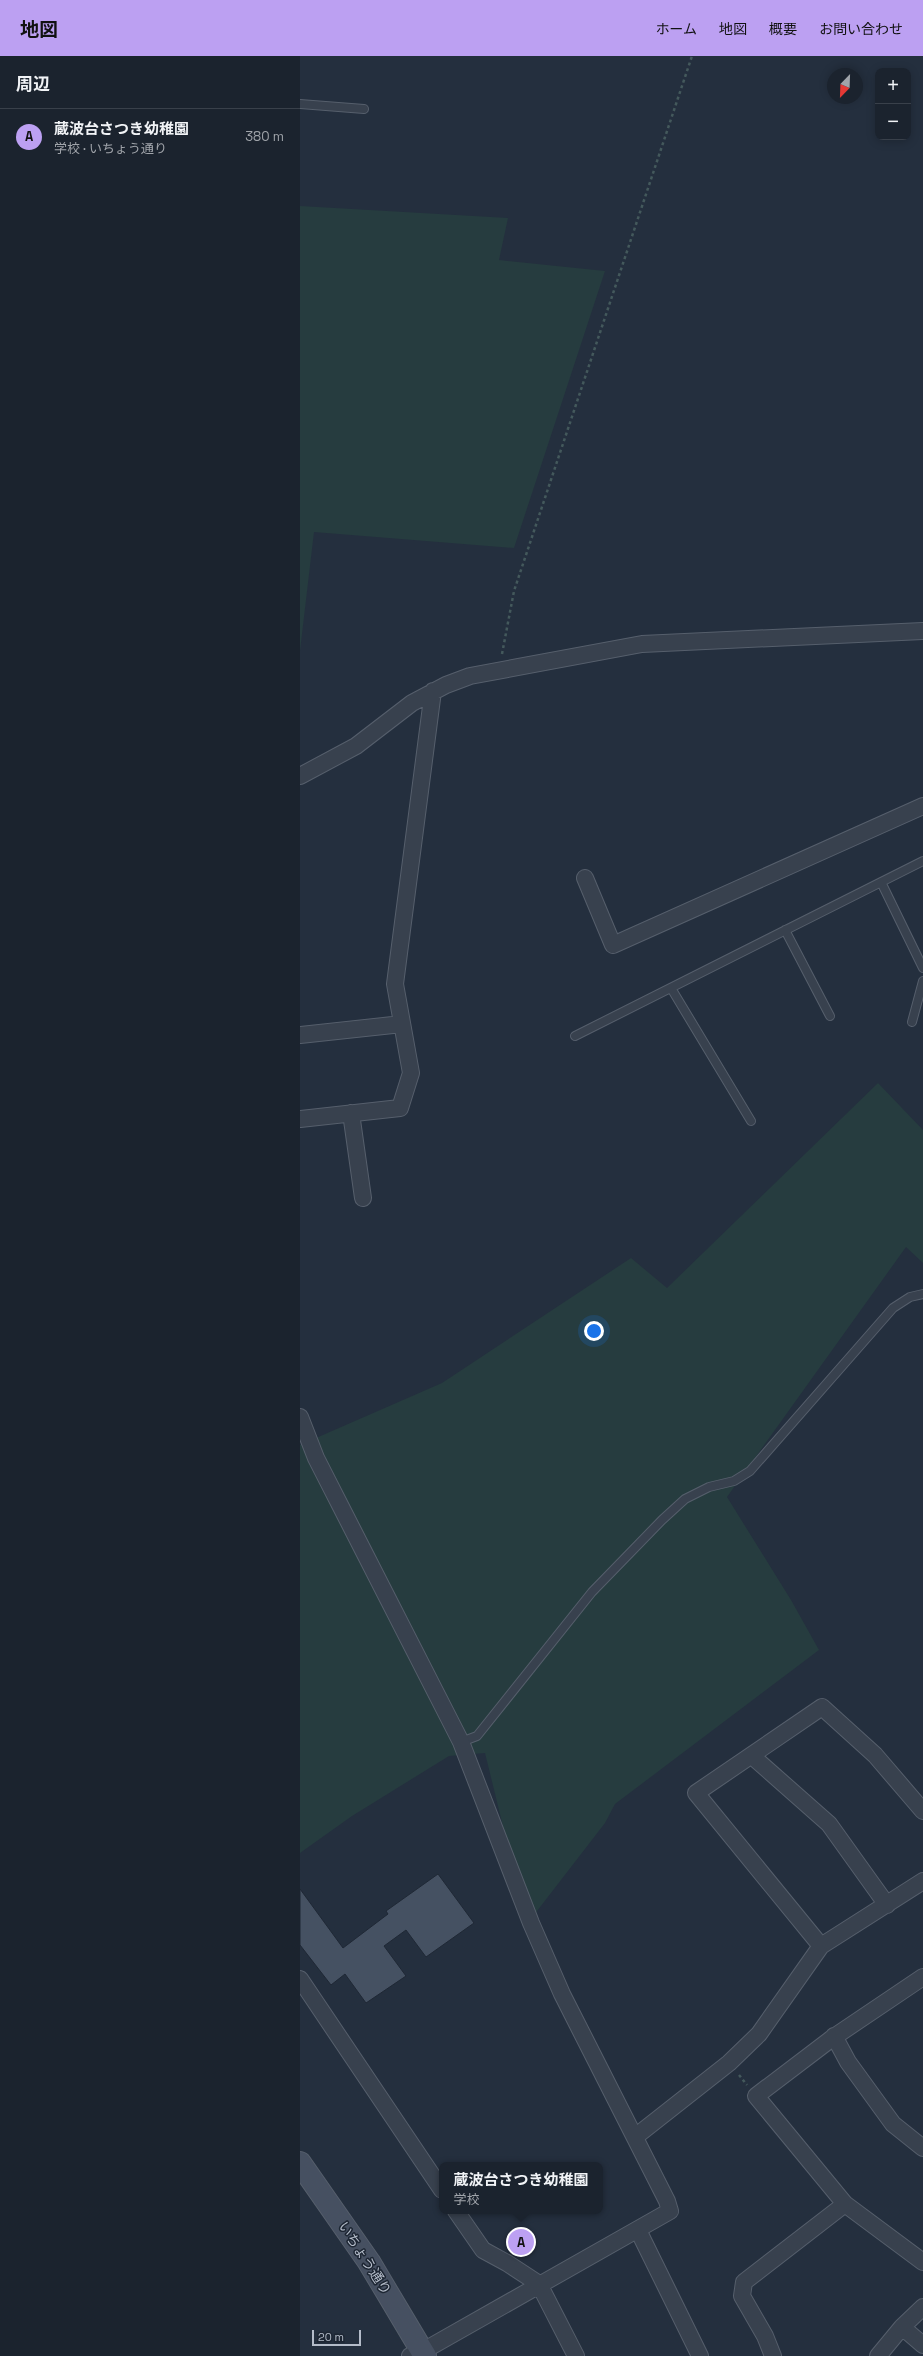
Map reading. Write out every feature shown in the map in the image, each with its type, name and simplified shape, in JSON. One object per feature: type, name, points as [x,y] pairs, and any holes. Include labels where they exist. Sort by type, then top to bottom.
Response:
[{"type":"street","points":[[300,776],[356,746],[412,703],[434,691],[470,676],[642,644],[923,631]]},
{"type":"street","points":[[300,1119],[400,1108],[411,1073],[395,984],[434,691]]},
{"type":"street","points":[[585,878],[613,945],[923,806]]},
{"type":"street","points":[[300,1035],[402,1024]]},
{"type":"street","points":[[351,1114],[362,1198]]},
{"type":"street","points":[[300,1417],[316,1458],[461,1742],[531,1923],[562,1994],[667,2201],[670,2211],[539,2284],[419,2354]]},
{"type":"street","points":[[822,1946],[696,1793],[822,1707],[875,1754],[923,1812]]},
{"type":"street","points":[[752,1756],[829,1824],[887,1904]]},
{"type":"street","points":[[635,2137],[729,2063],[759,2034],[822,1946],[923,1881]]},
{"type":"street","points":[[300,1979],[439,2186]]},
{"type":"street","points":[[921,1984],[834,2036],[756,2096],[845,2204],[923,2262]]},
{"type":"street","points":[[834,2036],[848,2062],[893,2124],[923,2148]]},
{"type":"street","name":"いちょう通り","points":[[300,2162],[369,2262],[419,2354]]},
{"type":"street","points":[[773,2356],[765,2336],[742,2296],[744,2282],[845,2204]]},
{"type":"street","points":[[458,2214],[483,2250],[507,2263],[539,2284],[576,2356]]},
{"type":"street","points":[[638,2230],[700,2356]]},
{"type":"street","points":[[878,2356],[902,2327],[923,2307]]},
{"type":"street","points":[[902,2327],[923,2345]]},
{"type":"lane","points":[[300,104],[364,109]]},
{"type":"lane","points":[[575,1036],[923,861]]},
{"type":"lane","points":[[881,882],[923,968]]},
{"type":"lane","points":[[785,930],[830,1016]]},
{"type":"lane","points":[[912,1022],[923,981]]},
{"type":"lane","points":[[671,988],[751,1121]]},
{"type":"lane","points":[[461,1742],[477,1736],[592,1592],[662,1520],[685,1499],[709,1487],[734,1481],[750,1471],[893,1308],[910,1297],[923,1294]]},
{"type":"path","points":[[498,671],[514,591],[692,56]]},
{"type":"path","points":[[729,2063],[756,2096]]},
{"type":"green space","points":[[300,206],[508,218],[499,260],[605,271],[514,548],[314,532],[300,651]]},
{"type":"green space","points":[[878,1083],[923,1130],[923,1263],[906,1247],[727,1497],[791,1600],[819,1650],[615,1804],[605,1823],[527,1924],[485,1753],[449,1756],[352,1816],[300,1853],[300,1445],[442,1383],[631,1258],[667,1288]]},
{"type":"building","points":[[438,1874],[474,1923],[426,1957],[406,1930],[384,1946],[406,1976],[366,2003],[345,1974],[331,1985],[300,1945],[300,1889],[343,1948],[388,1914],[386,1911]]},
{"type":"place","name":"蔵波台さつき幼稚園","points":[[521,2242]]}]
